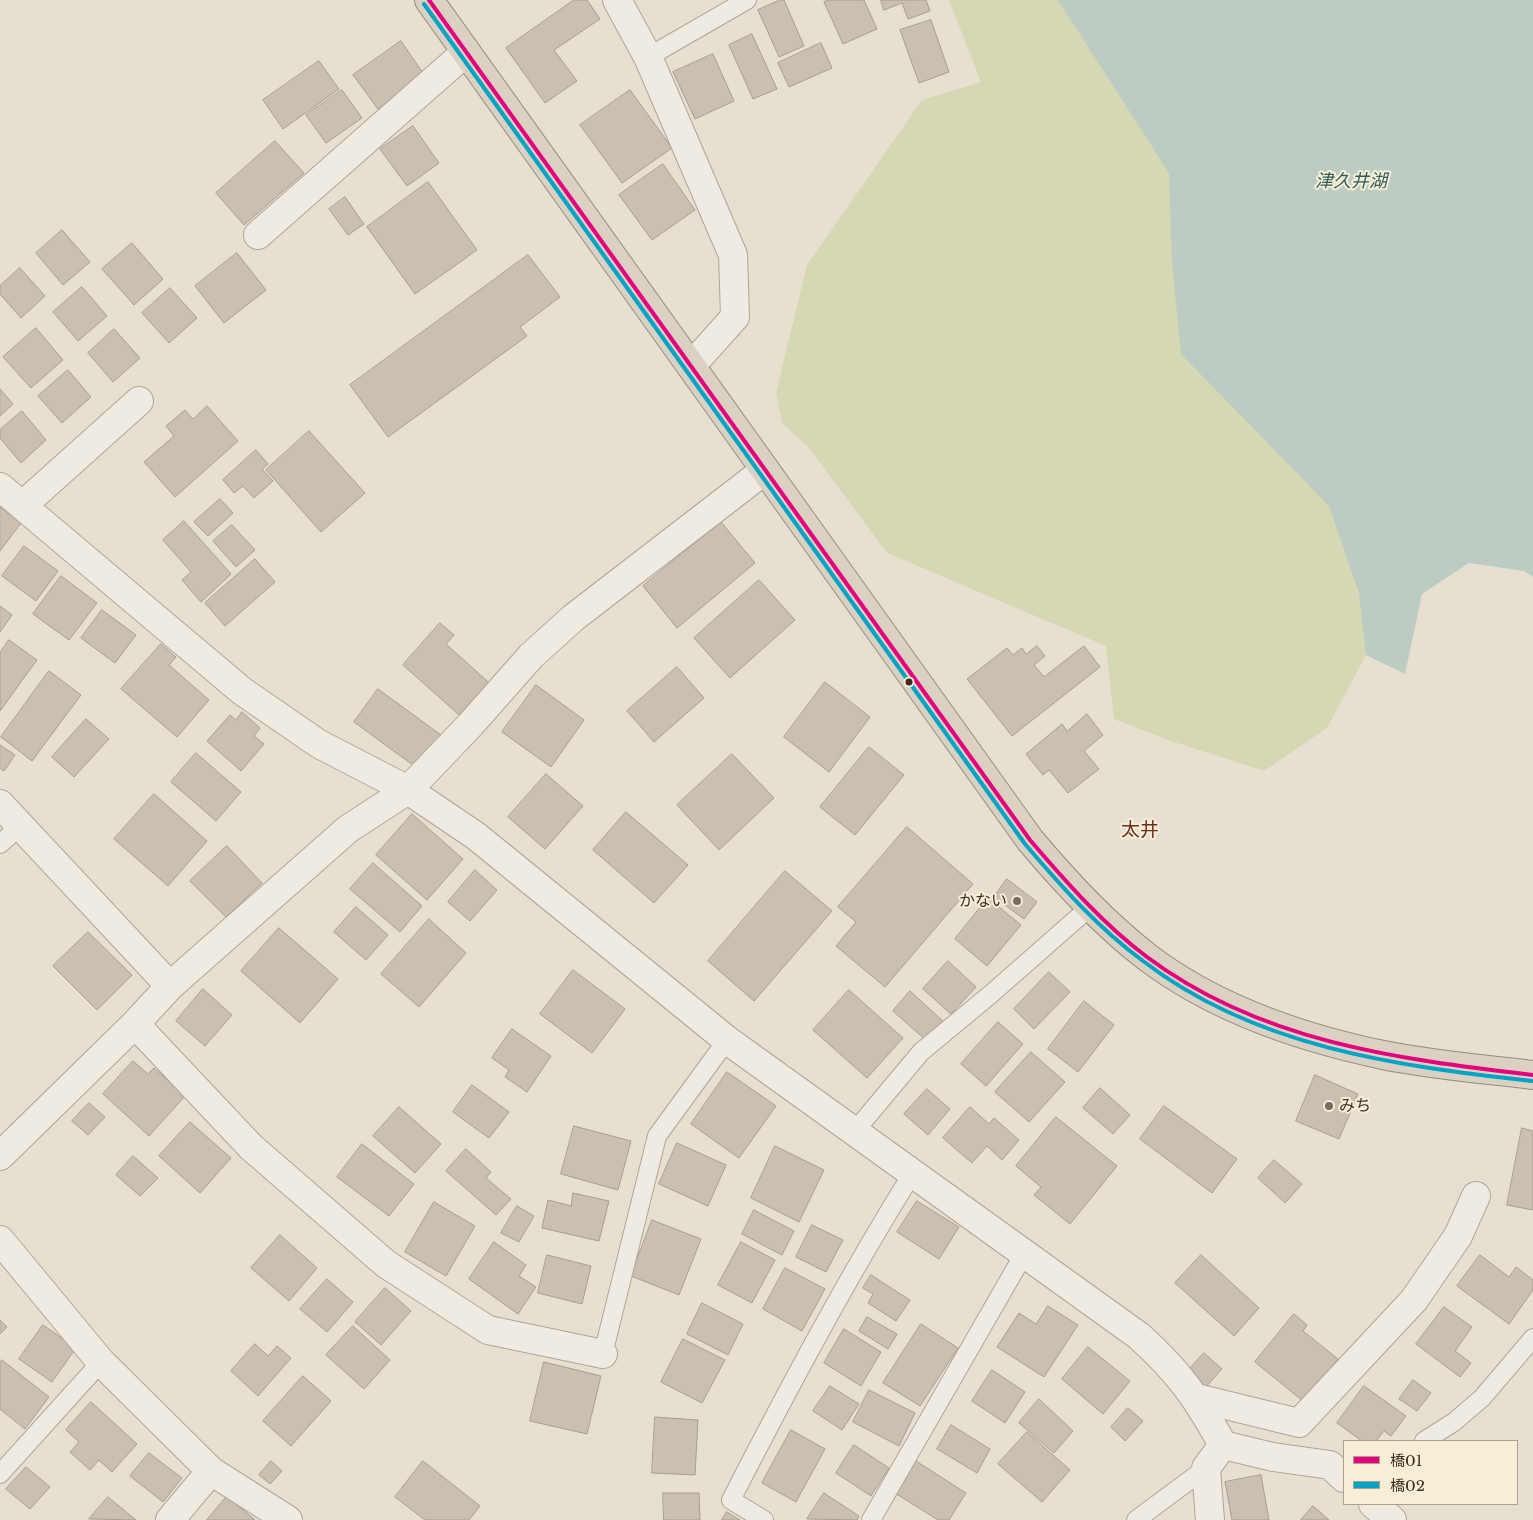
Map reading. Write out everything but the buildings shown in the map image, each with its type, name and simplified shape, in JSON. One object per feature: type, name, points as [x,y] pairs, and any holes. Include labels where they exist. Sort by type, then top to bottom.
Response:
[{"type":"highway","points":[[429,0],[1030,840],[1090,907],[1148,958],[1228,1004],[1277,1024],[1384,1055],[1533,1075]]},
{"type":"street","points":[[617,0],[648,57],[733,255],[735,317],[690,366]]},
{"type":"street","points":[[258,235],[466,52]]},
{"type":"street","points":[[23,505],[139,401]]},
{"type":"street","points":[[0,1156],[136,1024],[170,986],[348,830],[408,790],[471,724],[531,656],[573,618],[765,470]]},
{"type":"street","points":[[0,487],[242,691],[320,744],[408,790],[476,836],[728,1040],[1139,1336],[1168,1362],[1197,1398],[1222,1445],[1273,1457],[1340,1469]]},
{"type":"street","points":[[0,804],[170,986]]},
{"type":"street","points":[[136,1024],[252,1147],[386,1264],[488,1330],[603,1354]]},
{"type":"street","points":[[1197,1398],[1299,1423],[1414,1300],[1458,1236],[1476,1196]]},
{"type":"street","points":[[0,1240],[102,1362],[211,1471],[288,1520]]},
{"type":"street","points":[[1210,1520],[1206,1468],[1222,1445]]},
{"type":"street","points":[[170,1520],[211,1471]]},
{"type":"street","points":[[1374,1505],[1392,1520]]},
{"type":"lane","points":[[648,57],[747,0]]},
{"type":"lane","points":[[0,844],[20,826]]},
{"type":"lane","points":[[855,1131],[921,1052],[1006,982],[1090,907]]},
{"type":"lane","points":[[603,1354],[657,1136],[728,1040]]},
{"type":"lane","points":[[764,1520],[731,1500],[817,1334],[862,1254],[912,1174]]},
{"type":"lane","points":[[871,1520],[1024,1254]]},
{"type":"lane","points":[[1426,1440],[1454,1422],[1482,1398],[1533,1338]]},
{"type":"lane","points":[[0,1474],[102,1362]]},
{"type":"lane","points":[[1136,1520],[1206,1468]]},
{"type":"green space","points":[[949,0],[1064,0],[1177,179],[1336,513],[1366,600],[1366,655],[1327,728],[1264,771],[1168,740],[1114,719],[1106,646],[887,553],[809,448],[782,423],[776,393],[807,265],[922,100],[981,82]]},
{"type":"water","name":"津久井湖","points":[[1058,0],[1533,0],[1533,577],[1524,571],[1469,563],[1422,594],[1405,674],[1366,655],[1359,593],[1329,506],[1181,354],[1172,262],[1169,173]]},
{"type":"transit line","name":"橋01","points":[[429,0],[1030,840],[1100,917],[1147,957],[1191,986],[1236,1009],[1283,1027],[1332,1042],[1381,1053],[1431,1062],[1533,1075]]},
{"type":"transit line","name":"橋02","points":[[424,4],[1025,844],[1095,921],[1143,961],[1186,990],[1232,1014],[1279,1033],[1328,1048],[1379,1059],[1430,1068],[1532,1081]]},
{"type":"place","name":"かない","points":[[1017,901]]},
{"type":"place","name":"みち","points":[[1329,1106]]},
{"type":"district","name":"太井","points":[[1140,831]]}]
